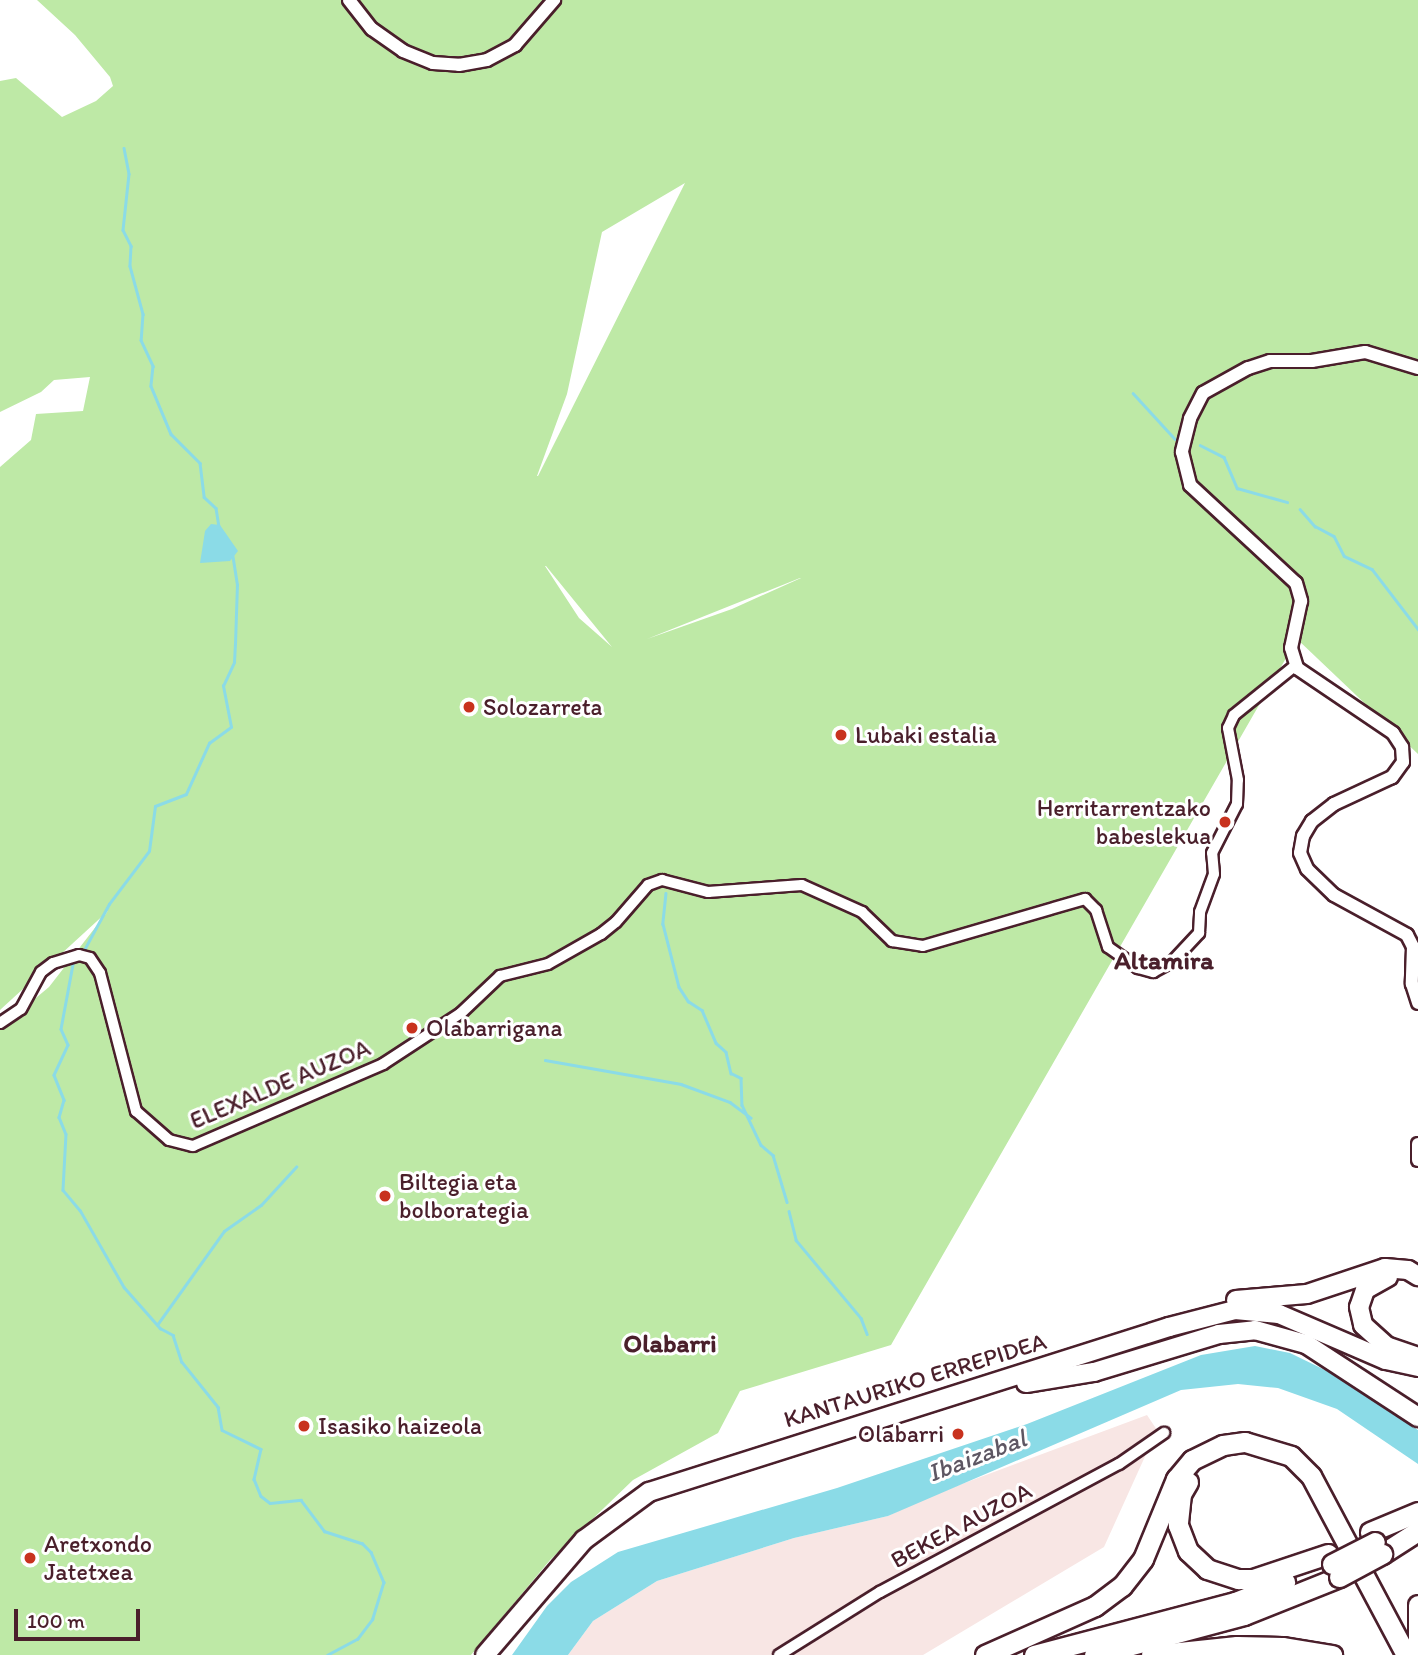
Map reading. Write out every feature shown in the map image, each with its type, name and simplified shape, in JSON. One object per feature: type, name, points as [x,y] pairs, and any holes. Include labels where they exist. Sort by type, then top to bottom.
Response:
[{"type":"highway","points":[[1117,1343],[1227,1301],[1307,1294],[1385,1268],[1408,1270],[1418,1276]]},
{"type":"highway","points":[[1418,1285],[1400,1277],[1373,1282],[1365,1290],[1359,1314],[1371,1336],[1402,1353],[1418,1357]]},
{"type":"highway","name":"KANTAURIKO ERREPIDEA","points":[[485,1655],[584,1540],[649,1492],[1117,1343],[1215,1313],[1253,1309],[1313,1325],[1386,1360],[1418,1367]]},
{"type":"highway","name":"KANTAURIKO ERREPIDEA","points":[[499,1655],[602,1538],[639,1508],[679,1490],[1216,1324],[1251,1320],[1310,1334],[1384,1371],[1418,1378]]},
{"type":"highway","points":[[1026,1382],[1094,1372],[1219,1334],[1255,1330],[1306,1344],[1418,1417]]},
{"type":"highway","points":[[985,1655],[1095,1606],[1122,1586],[1143,1559],[1176,1479],[1192,1461],[1223,1445],[1245,1442],[1291,1456],[1311,1476],[1406,1655]]},
{"type":"highway","points":[[1333,1565],[1254,1579],[1222,1576],[1198,1562],[1182,1540],[1178,1511],[1181,1494],[1200,1468],[1227,1455],[1263,1458],[1289,1472],[1321,1511],[1396,1655]]},
{"type":"highway","points":[[1094,1655],[1244,1615],[1376,1543],[1418,1513]]},
{"type":"highway","points":[[1376,1543],[1418,1531]]},
{"type":"highway","points":[[1034,1655],[1234,1602],[1333,1565]]},
{"type":"highway","points":[[1418,1605],[1418,1655]]},
{"type":"highway","points":[[1151,1655],[1237,1646],[1282,1647],[1332,1655]]},
{"type":"street","points":[[349,0],[372,29],[402,51],[433,62],[459,65],[487,61],[515,45],[554,0]]},
{"type":"street","points":[[1418,368],[1370,352],[1312,361],[1268,362],[1209,387],[1190,419],[1182,452],[1190,485],[1285,569],[1298,587],[1301,601],[1291,648],[1296,665],[1315,684],[1393,733],[1403,749],[1403,762],[1391,777],[1315,817],[1303,836],[1300,853],[1310,873],[1334,895],[1407,935],[1413,947],[1412,984],[1418,1003]]},
{"type":"street","name":"ELEXALDE AUZOA","points":[[0,1023],[21,1009],[41,972],[65,957],[90,958],[100,973],[136,1111],[169,1140],[193,1146],[383,1064],[461,1013],[500,976],[548,964],[601,934],[617,922],[648,884],[662,880],[708,892],[802,885],[862,912],[892,941],[923,946],[1062,902],[1089,900],[1108,947],[1145,971],[1169,965],[1191,946],[1214,874],[1212,853],[1237,804],[1238,780],[1228,728],[1243,706],[1264,694],[1296,665]]},
{"type":"street","points":[[1418,1144],[1418,1160]]},
{"type":"street","name":"BEKEA AUZOA","points":[[779,1655],[880,1592],[1119,1464],[1164,1433]]},
{"type":"shaded area","points":[[1147,1415],[1157,1430],[1104,1547],[923,1655],[568,1655],[593,1621],[657,1581],[794,1538],[888,1516],[927,1497]]},
{"type":"green space","points":[[37,0],[1418,0],[1418,754],[1297,639],[891,1345],[740,1391],[718,1433],[633,1480],[550,1560],[471,1655],[0,1655],[0,1028],[49,987],[108,911],[0,1010],[0,467],[31,440],[36,414],[83,411],[90,377],[54,380],[41,392],[0,412],[0,81],[16,78],[62,117],[96,101],[113,86],[110,77],[75,35]],"holes":[[[685,183],[538,476],[537,476],[567,394],[602,232]],[[545,566],[612,647],[579,618]],[[801,578],[732,609],[647,639]]]},
{"type":"water","points":[[211,524],[220,525],[238,551],[230,561],[200,563],[205,531]]},
{"type":"water","name":"Ibaizabal","points":[[1255,1346],[1290,1353],[1327,1371],[1418,1430],[1418,1464],[1337,1409],[1278,1388],[1238,1384],[1181,1390],[888,1516],[794,1538],[657,1581],[593,1621],[568,1655],[512,1655],[547,1606],[571,1582],[618,1552],[837,1488],[1027,1424],[1201,1355]]},
{"type":"waterway","points":[[124,148],[129,174],[123,230],[131,246],[130,266],[143,314],[141,340],[153,366],[151,386],[171,434],[200,463],[204,497],[216,508],[219,528]]},
{"type":"waterway","points":[[1133,393],[1175,439]]},
{"type":"waterway","points":[[1200,445],[1224,457],[1237,488],[1287,502]]},
{"type":"waterway","points":[[1300,509],[1315,526],[1334,536],[1344,556],[1372,569],[1418,629]]},
{"type":"waterway","points":[[84,950],[109,904],[149,851],[155,806],[186,794],[209,743],[231,727],[223,686],[234,662],[237,585],[232,555]]},
{"type":"waterway","points":[[666,893],[663,924],[679,987],[688,1001],[702,1010],[716,1043],[726,1052],[731,1073],[741,1078],[742,1105],[761,1145],[773,1155],[787,1202]]},
{"type":"waterway","points":[[74,959],[61,1029],[68,1045],[54,1075],[64,1100],[59,1117],[66,1134],[63,1190],[80,1210],[124,1287],[160,1328],[173,1335],[182,1362],[218,1407],[222,1430],[261,1449],[254,1479],[261,1496],[270,1503],[301,1500],[324,1531],[362,1543],[371,1552],[384,1582],[373,1619],[358,1639],[328,1655]]},
{"type":"waterway","points":[[545,1060],[681,1084],[730,1102],[751,1118]]},
{"type":"waterway","points":[[157,1325],[224,1231],[261,1205],[296,1167]]},
{"type":"waterway","points":[[789,1211],[796,1240],[861,1318],[867,1334]]},
{"type":"place","name":"Solozarreta","points":[[469,707]]},
{"type":"place","name":"Lubaki estalia","points":[[841,735]]},
{"type":"place","name":"Herritarrentzako babeslekua","points":[[1225,822]]},
{"type":"place","name":"Olabarrigana","points":[[412,1028]]},
{"type":"place","name":"Biltegia eta bolborategia","points":[[385,1196]]},
{"type":"place","name":"Isasiko haizeola","points":[[304,1426]]},
{"type":"place","name":"Olabarri","points":[[958,1434]]},
{"type":"place","name":"Aretxondo Jatetxea","points":[[30,1558]]},
{"type":"district","name":"Altamira","points":[[1164,961]]},
{"type":"district","name":"Olabarri","points":[[670,1344]]}]
